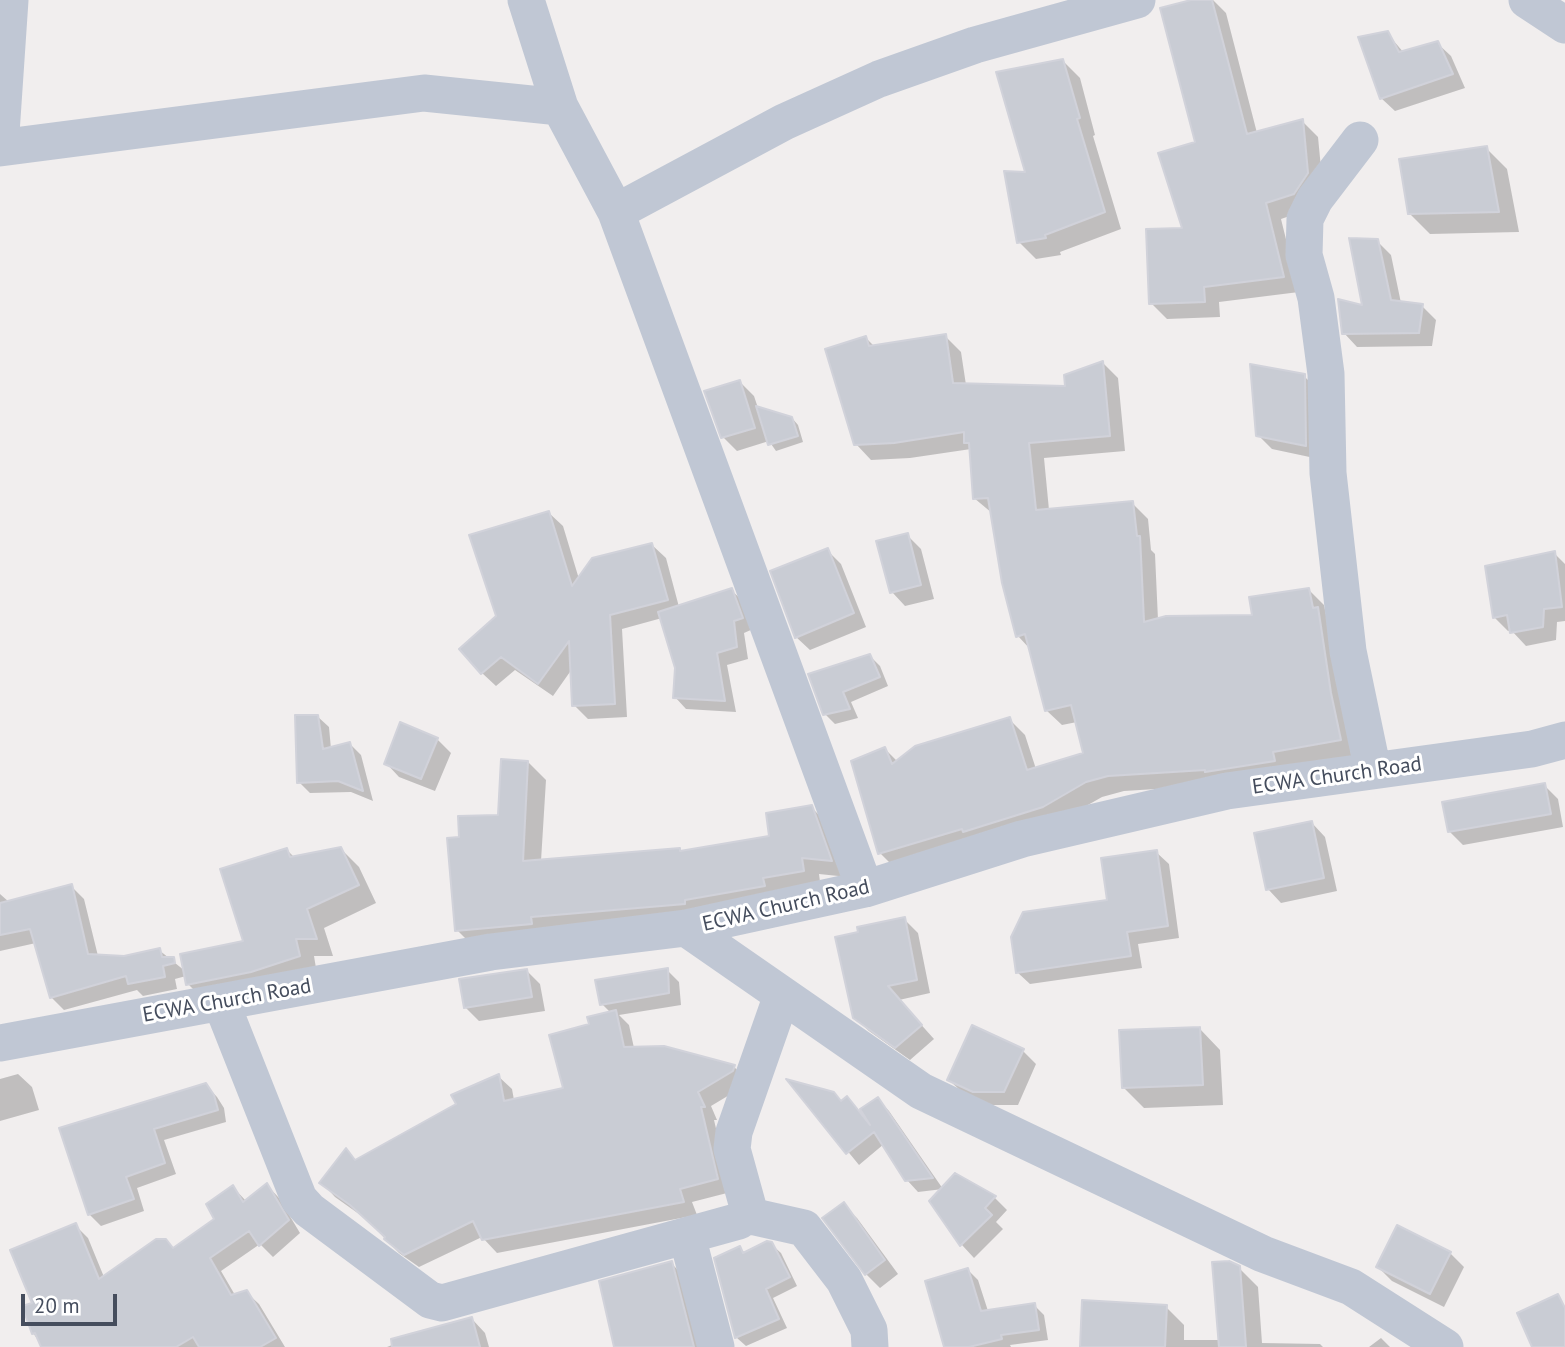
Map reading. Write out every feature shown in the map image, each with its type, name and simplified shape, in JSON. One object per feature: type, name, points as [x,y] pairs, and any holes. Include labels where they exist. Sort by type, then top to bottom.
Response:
[{"type":"street","points":[[10,0],[0,148],[424,93],[560,107]]},
{"type":"street","points":[[526,0],[560,107],[616,212],[865,889]]},
{"type":"street","points":[[616,212],[784,122],[878,79],[975,45],[1138,0]]},
{"type":"street","points":[[1527,0],[1565,25]]},
{"type":"street","points":[[1360,140],[1315,199],[1305,219],[1304,255],[1316,298],[1326,374],[1328,473],[1348,651],[1373,771]]},
{"type":"street","name":"ECWA Church Road","points":[[0,1043],[491,952],[686,928],[865,889],[1022,839],[1227,792],[1532,749],[1565,740]]},
{"type":"street","points":[[686,928],[921,1091],[1262,1254],[1351,1287],[1445,1347]]},
{"type":"street","points":[[220,1002],[299,1199],[309,1210],[430,1300],[442,1303],[739,1221],[746,1214],[748,1206],[732,1149],[734,1132],[782,995]]},
{"type":"street","points":[[746,1214],[804,1228],[844,1280],[869,1330],[870,1347]]},
{"type":"street","points":[[687,1236],[716,1347]]},
{"type":"building","points":[[1191,0],[1212,0],[1247,134],[1303,119],[1308,173],[1294,194],[1266,203],[1284,277],[1204,287],[1205,302],[1149,304],[1146,229],[1182,228],[1158,153],[1195,142],[1160,8]]},
{"type":"building","points":[[1388,31],[1399,52],[1438,41],[1453,74],[1380,99],[1358,37]]},
{"type":"building","points":[[1063,59],[1080,118],[1077,119],[1105,212],[1045,235],[1046,238],[1017,243],[1004,171],[1025,172],[996,72]]},
{"type":"building","points":[[1487,146],[1499,212],[1408,214],[1399,159]]},
{"type":"building","points":[[1349,238],[1378,239],[1391,300],[1423,304],[1419,333],[1342,334],[1338,299],[1362,305]]},
{"type":"building","points":[[946,334],[953,383],[1065,386],[1064,375],[1103,361],[1110,436],[1029,443],[1036,510],[1133,501],[1137,536],[1140,536],[1144,622],[1166,616],[1252,615],[1249,597],[1309,588],[1313,608],[1318,607],[1341,740],[1273,752],[1275,761],[1205,772],[1108,776],[1086,782],[1043,807],[963,832],[962,829],[878,854],[851,761],[885,747],[892,764],[915,746],[1010,717],[1027,770],[1083,753],[1071,705],[1045,711],[1025,634],[1016,637],[1002,583],[988,498],[973,499],[969,443],[964,443],[964,432],[894,443],[854,445],[825,349],[866,336],[869,346]]},
{"type":"building","points":[[1250,364],[1305,374],[1306,446],[1256,436]]},
{"type":"building","points":[[740,380],[755,428],[721,438],[704,391]]},
{"type":"building","points":[[756,406],[792,417],[798,436],[768,445]]},
{"type":"building","points":[[549,511],[572,586],[592,558],[652,543],[668,600],[610,615],[615,704],[572,706],[569,641],[538,684],[501,657],[481,674],[459,649],[496,616],[469,535]]},
{"type":"building","points":[[908,533],[921,585],[890,593],[876,541]]},
{"type":"building","points":[[828,548],[854,613],[795,638],[770,571]]},
{"type":"building","points":[[1555,551],[1562,607],[1544,609],[1543,627],[1510,633],[1507,615],[1493,618],[1485,566]]},
{"type":"building","points":[[732,588],[743,618],[734,621],[737,647],[717,653],[725,701],[673,698],[675,668],[658,612]]},
{"type":"building","points":[[870,654],[880,677],[843,692],[850,709],[823,715],[808,674]]},
{"type":"building","points":[[295,715],[318,715],[323,749],[350,742],[363,791],[338,781],[297,783]]},
{"type":"building","points":[[400,722],[438,738],[421,779],[384,764]]},
{"type":"building","points":[[501,759],[528,761],[523,861],[680,848],[680,851],[769,836],[766,813],[812,805],[832,861],[802,858],[804,871],[763,878],[765,886],[685,900],[685,904],[531,917],[532,924],[455,931],[447,838],[459,837],[458,816],[498,815]]},
{"type":"building","points":[[1545,783],[1551,814],[1448,832],[1442,802]]},
{"type":"building","points":[[1312,821],[1324,878],[1266,890],[1254,833]]},
{"type":"building","points":[[341,847],[359,885],[307,909],[317,939],[296,939],[300,956],[251,972],[186,985],[180,954],[243,941],[220,869],[287,848],[290,857]]},
{"type":"building","points":[[1157,850],[1168,926],[1127,932],[1131,956],[1016,973],[1011,937],[1023,912],[1107,900],[1101,858]]},
{"type":"building","points":[[72,884],[88,954],[124,956],[160,948],[162,957],[174,957],[175,963],[163,966],[165,977],[128,984],[126,976],[50,998],[30,929],[0,935],[0,903]]},
{"type":"building","points":[[905,917],[917,980],[888,986],[922,1025],[895,1048],[853,1018],[835,937],[858,932],[857,927]]},
{"type":"building","points":[[668,968],[669,993],[600,1005],[595,980]]},
{"type":"building","points":[[527,969],[532,997],[464,1008],[459,979]]},
{"type":"building","points":[[616,1010],[624,1047],[664,1046],[735,1065],[733,1071],[698,1092],[705,1107],[701,1107],[718,1179],[680,1189],[684,1202],[482,1240],[473,1221],[404,1255],[350,1205],[319,1183],[346,1148],[355,1160],[456,1104],[451,1095],[499,1074],[504,1101],[563,1088],[549,1035],[589,1024],[587,1017]]},
{"type":"building","points":[[972,1025],[1024,1049],[1004,1092],[973,1092],[947,1080]]},
{"type":"building","points":[[1200,1027],[1203,1085],[1122,1088],[1119,1030]]},
{"type":"building","points":[[786,1079],[834,1092],[841,1101],[847,1096],[870,1125],[860,1109],[878,1097],[933,1178],[905,1181],[874,1132],[846,1154]]},
{"type":"building","points":[[206,1083],[214,1095],[218,1110],[154,1129],[165,1163],[126,1177],[134,1199],[88,1215],[59,1128]]},
{"type":"building","points":[[955,1173],[996,1196],[985,1208],[992,1215],[960,1246],[929,1201]]},
{"type":"building","points":[[267,1183],[289,1220],[259,1246],[249,1231],[210,1258],[231,1295],[247,1290],[276,1338],[260,1347],[199,1347],[193,1337],[176,1347],[41,1347],[35,1333],[32,1334],[22,1306],[32,1303],[10,1250],[76,1223],[99,1279],[156,1239],[166,1239],[173,1248],[214,1219],[206,1204],[233,1185],[243,1202]]},
{"type":"building","points":[[844,1202],[885,1260],[865,1275],[822,1218]]},
{"type":"building","points":[[1397,1225],[1451,1252],[1430,1294],[1376,1267]]},
{"type":"building","points":[[767,1241],[772,1242],[790,1277],[766,1289],[779,1319],[735,1338],[714,1258],[740,1246],[743,1253]]},
{"type":"building","points":[[672,1261],[694,1347],[614,1347],[599,1281]]},
{"type":"building","points":[[1229,1261],[1240,1266],[1246,1347],[1219,1347],[1212,1262]]},
{"type":"building","points":[[968,1268],[981,1311],[1035,1303],[1039,1330],[1001,1335],[1002,1339],[969,1347],[944,1347],[925,1281]]},
{"type":"building","points":[[1558,1294],[1565,1308],[1565,1347],[1532,1347],[1517,1313]]},
{"type":"building","points":[[1082,1300],[1167,1305],[1165,1347],[1080,1347]]},
{"type":"building","points":[[472,1317],[480,1347],[392,1347],[391,1339]]}]
